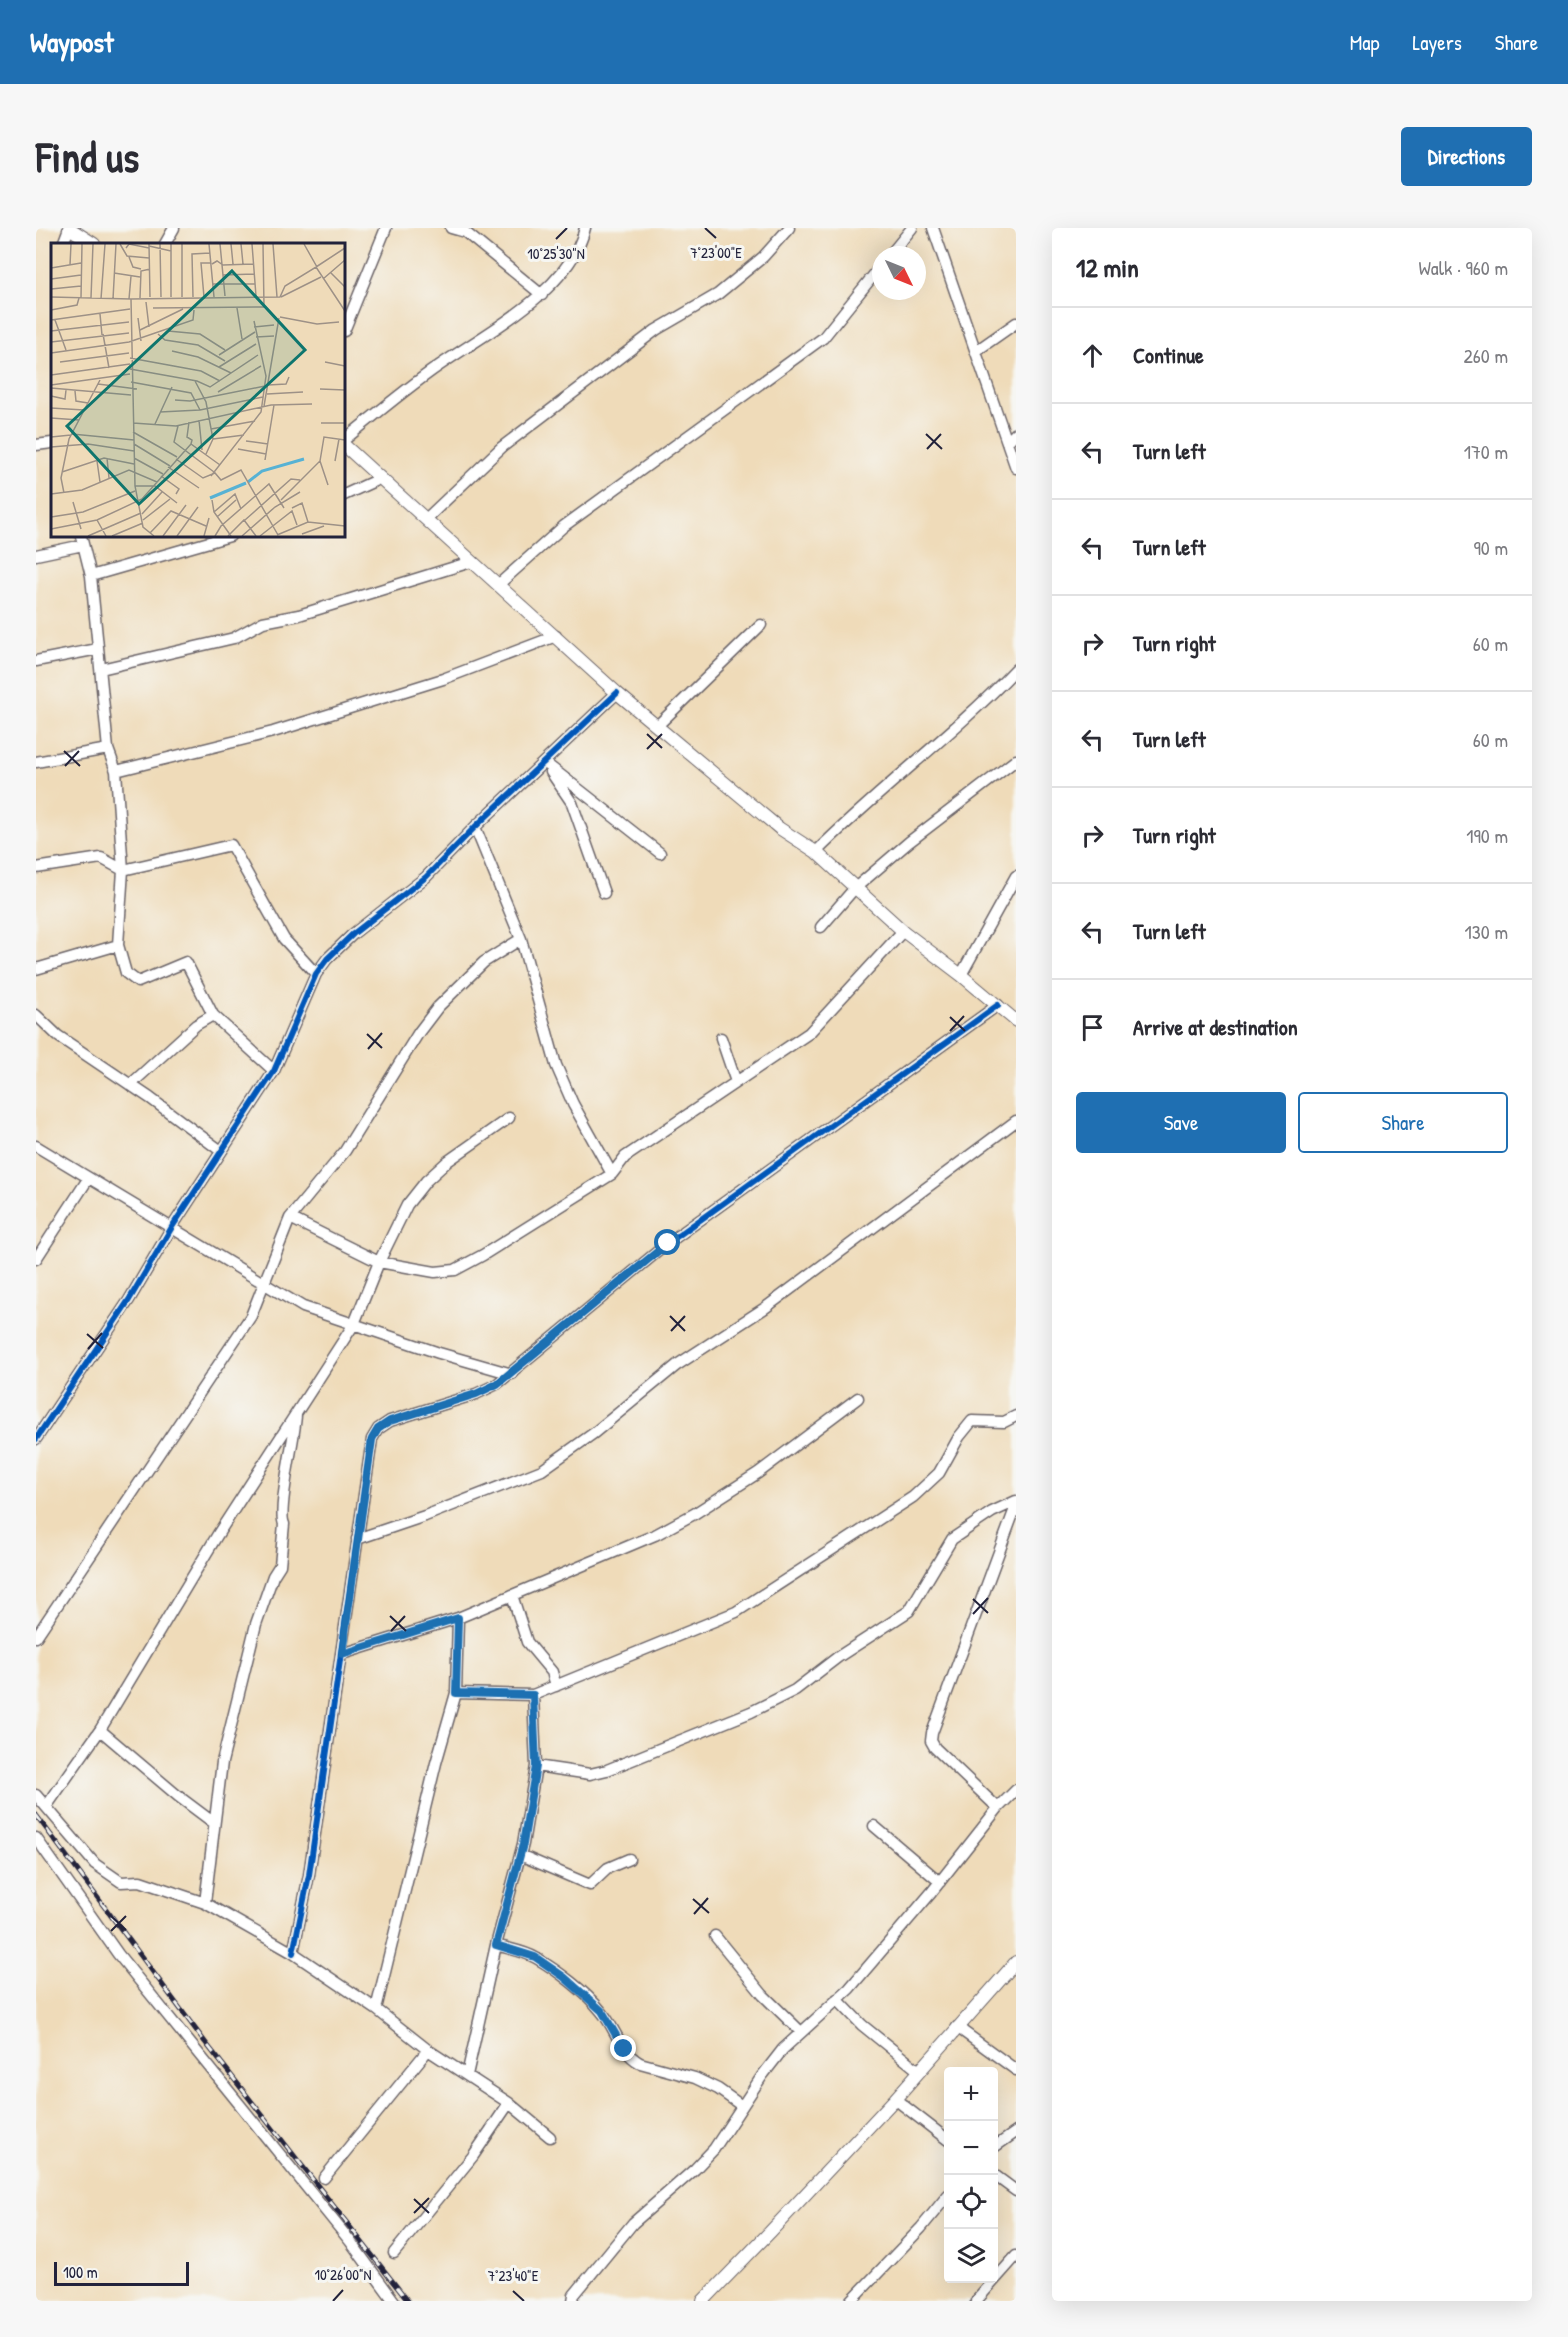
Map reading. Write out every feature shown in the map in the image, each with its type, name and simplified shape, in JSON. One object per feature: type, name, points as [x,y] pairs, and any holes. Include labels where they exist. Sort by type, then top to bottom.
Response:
[{"type":"street","points":[[63,243],[69,228],[92,243]]},
{"type":"street","points":[[166,243],[174,228]]},
{"type":"street","points":[[345,330],[386,228]]},
{"type":"street","points":[[451,228],[465,232],[542,295]]},
{"type":"street","points":[[345,439],[430,372],[542,295],[565,272],[582,242],[585,228]]},
{"type":"street","points":[[426,519],[502,447],[656,330],[718,294],[763,257],[789,228]]},
{"type":"street","points":[[897,246],[912,228]]},
{"type":"street","points":[[933,228],[1016,468]]},
{"type":"street","points":[[498,585],[564,526],[823,338],[872,277]]},
{"type":"street","points":[[976,351],[1016,323]]},
{"type":"street","points":[[1007,441],[1016,433]]},
{"type":"street","points":[[36,445],[51,443]]},
{"type":"street","points":[[345,446],[617,693],[779,828],[816,852],[854,889],[903,931],[1016,1021]]},
{"type":"street","points":[[345,495],[381,478]]},
{"type":"street","points":[[91,576],[227,537]]},
{"type":"street","points":[[36,555],[82,540],[91,576],[108,749],[116,771],[123,870],[118,945],[126,973],[138,982],[186,962],[213,1015],[274,1071]]},
{"type":"street","points":[[100,669],[234,638],[263,622],[298,615],[471,562]]},
{"type":"street","points":[[657,726],[761,624]]},
{"type":"street","points":[[116,771],[273,732],[443,679],[556,636]]},
{"type":"street","points":[[36,661],[98,649]]},
{"type":"street","points":[[816,852],[854,814],[939,743],[1016,669]]},
{"type":"street","points":[[36,1439],[129,1300],[172,1227],[274,1071],[316,974],[327,959],[353,934],[426,877],[475,827],[617,693]]},
{"type":"street","points":[[36,762],[108,749]]},
{"type":"street","points":[[821,927],[854,889],[909,842],[1016,760]]},
{"type":"street","points":[[544,762],[660,853]]},
{"type":"street","points":[[544,762],[572,803],[604,893]]},
{"type":"street","points":[[475,827],[521,939],[556,1065],[573,1104],[612,1174]]},
{"type":"street","points":[[36,868],[101,858],[123,870],[231,845],[284,939],[316,974]]},
{"type":"street","points":[[961,975],[1016,876]]},
{"type":"street","points":[[290,1218],[379,1262],[435,1272],[455,1270],[483,1255],[612,1174],[625,1157],[808,1033],[903,931]]},
{"type":"street","points":[[36,1637],[251,1316],[290,1218],[345,1151],[419,1032],[438,1007],[484,962],[521,939]]},
{"type":"street","points":[[36,969],[118,945]]},
{"type":"street","points":[[293,1953],[309,1875],[372,1439],[378,1429],[390,1421],[476,1394],[512,1374],[668,1243],[998,1005]]},
{"type":"street","points":[[130,1085],[196,1025],[213,1015]]},
{"type":"street","points":[[36,1016],[58,1036],[221,1150]]},
{"type":"street","points":[[721,1038],[736,1082]]},
{"type":"street","points":[[46,1807],[100,1730],[218,1534],[354,1324],[379,1262],[408,1205],[426,1181],[448,1161],[508,1118]]},
{"type":"street","points":[[357,1539],[426,1516],[542,1470],[594,1433],[677,1365],[765,1308],[1016,1121]]},
{"type":"street","points":[[36,1146],[303,1307],[439,1353],[512,1374]]},
{"type":"street","points":[[36,1259],[88,1179]]},
{"type":"street","points":[[342,1654],[458,1618],[655,1535],[694,1514],[758,1473],[858,1398]]},
{"type":"street","points":[[205,1903],[222,1762],[256,1624],[273,1576],[280,1565],[284,1499],[295,1436],[296,1415]]},
{"type":"street","points":[[1004,1422],[1016,1416]]},
{"type":"street","points":[[456,1693],[533,1695],[736,1612],[913,1497],[939,1473],[959,1437],[972,1421],[1004,1422],[1016,1428]]},
{"type":"street","points":[[536,1766],[590,1774],[598,1772],[751,1712],[795,1690],[838,1657],[909,1611],[951,1539],[992,1512],[1016,1501]]},
{"type":"street","points":[[998,1808],[935,1748],[931,1741],[1016,1506]]},
{"type":"street","points":[[512,1595],[527,1642],[552,1672],[555,1686]]},
{"type":"street","points":[[376,2009],[436,1763],[456,1693],[458,1618]]},
{"type":"street","points":[[467,2075],[496,1945],[520,1855],[536,1766],[533,1695]]},
{"type":"street","points":[[100,1730],[178,1796],[214,1823]]},
{"type":"street","points":[[573,2301],[574,2295],[633,2223],[695,2169],[714,2149],[783,2049],[849,1989],[940,1882],[998,1808],[1016,1790]]},
{"type":"street","points":[[36,1795],[105,1873],[121,1882],[140,1881],[205,1903],[293,1953],[376,2009],[428,2050],[509,2103],[550,2137]]},
{"type":"street","points":[[874,1826],[940,1882]]},
{"type":"street","points":[[36,1838],[118,1954],[343,2232],[394,2301]]},
{"type":"street","points":[[520,1855],[590,1886],[608,1868],[629,1859]]},
{"type":"street","points":[[715,1936],[764,1995],[801,2032]]},
{"type":"street","points":[[496,1945],[535,1957],[564,1977],[602,2011],[624,2049],[632,2058],[640,2063],[695,2078],[718,2089],[742,2106]]},
{"type":"street","points":[[703,2301],[895,2099],[1016,1962]]},
{"type":"street","points":[[837,1999],[862,2025],[919,2071]]},
{"type":"street","points":[[957,2027],[1016,2070]]},
{"type":"street","points":[[324,2178],[428,2050]]},
{"type":"street","points":[[895,2099],[944,2137]]},
{"type":"street","points":[[394,2253],[473,2156],[509,2103]]},
{"type":"street","points":[[998,2145],[1016,2132]]},
{"type":"street","points":[[994,2175],[1016,2191]]},
{"type":"street","points":[[851,2301],[921,2228],[944,2200]]},
{"type":"street","points":[[976,2301],[1016,2256]]},
{"type":"railway","points":[[36,1815],[205,2042],[408,2301]]},
{"type":"cycle path","points":[[36,1439],[129,1300],[172,1227],[274,1071],[316,974],[327,959],[353,934],[426,877],[475,827],[617,693]]},
{"type":"cycle path","points":[[293,1953],[309,1875],[372,1439],[378,1429],[390,1421],[476,1394],[497,1384],[668,1243],[998,1005]]},
{"type":"route","points":[[624,2049],[602,2011],[564,1977],[535,1957],[496,1945],[523,1844],[536,1766],[533,1695],[456,1693],[458,1618],[342,1654],[372,1439],[378,1429],[390,1421],[476,1394],[497,1384],[512,1374],[668,1243]]}]
